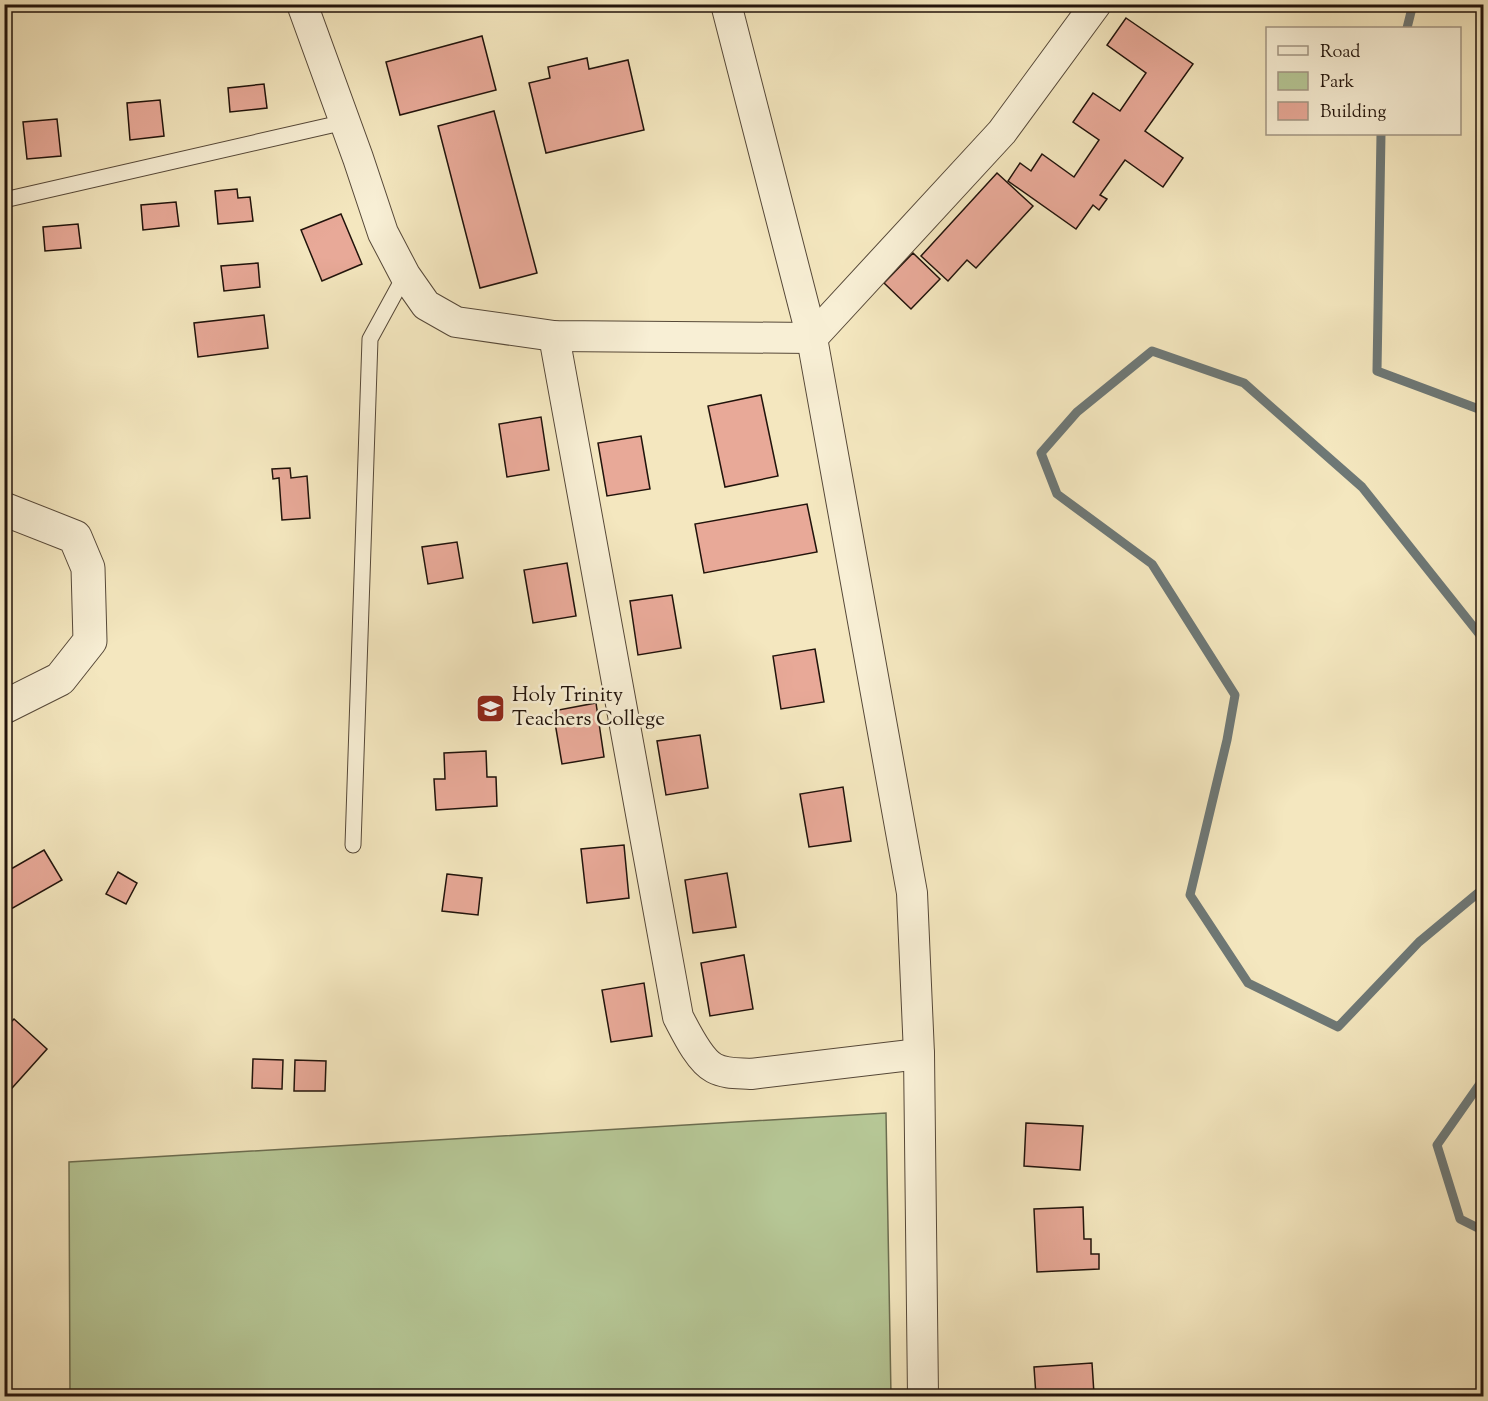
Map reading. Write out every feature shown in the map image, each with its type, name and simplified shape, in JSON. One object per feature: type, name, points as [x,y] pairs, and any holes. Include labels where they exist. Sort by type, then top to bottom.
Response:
[{"type":"street","points":[[302,4],[383,233],[405,275],[426,305],[456,321],[554,336],[812,338],[1002,132],[1096,4]]},
{"type":"street","points":[[726,4],[812,338],[912,893],[919,1054],[923,1396]]},
{"type":"street","points":[[554,336],[678,1017],[695,1049],[712,1068],[729,1073],[751,1074],[919,1054]]},
{"type":"street","points":[[4,509],[75,537],[88,568],[90,641],[60,679],[4,707]]},
{"type":"lane","points":[[4,200],[345,122]]},
{"type":"lane","points":[[352,845],[370,339],[405,275]]},
{"type":"green space","points":[[886,1113],[891,1396],[70,1396],[69,1162]]},
{"type":"building","points":[[1126,18],[1193,64],[1145,131],[1183,158],[1163,187],[1125,160],[1100,195],[1107,199],[1099,210],[1093,205],[1076,229],[1008,181],[1020,163],[1031,171],[1042,154],[1074,177],[1099,140],[1073,122],[1093,93],[1120,111],[1146,73],[1107,45]]},
{"type":"building","points":[[482,36],[496,90],[400,115],[386,62]]},
{"type":"building","points":[[587,58],[589,69],[628,60],[644,130],[546,153],[529,83],[550,78],[548,67]]},
{"type":"building","points":[[264,84],[267,108],[230,112],[228,88]]},
{"type":"building","points":[[160,100],[164,136],[130,140],[127,103]]},
{"type":"building","points":[[494,111],[537,273],[480,288],[438,126]]},
{"type":"building","points":[[57,119],[61,156],[27,159],[23,122]]},
{"type":"building","points":[[997,173],[1033,206],[976,268],[967,260],[948,281],[921,256]]},
{"type":"building","points":[[237,189],[238,198],[250,197],[253,221],[218,224],[215,191]]},
{"type":"building","points":[[176,202],[179,226],[143,230],[141,205]]},
{"type":"building","points":[[341,214],[362,264],[322,281],[301,230]]},
{"type":"building","points":[[78,224],[81,248],[45,251],[43,227]]},
{"type":"building","points":[[4,234],[8,234],[10,258],[4,259]]},
{"type":"building","points":[[913,253],[940,279],[911,309],[884,283]]},
{"type":"building","points":[[258,263],[260,287],[224,291],[221,266]]},
{"type":"building","points":[[264,315],[268,348],[198,357],[194,323]]},
{"type":"building","points":[[761,395],[778,476],[725,487],[708,406]]},
{"type":"building","points":[[541,417],[549,470],[507,477],[499,424]]},
{"type":"building","points":[[641,436],[650,489],[607,496],[598,443]]},
{"type":"building","points":[[290,468],[291,478],[307,476],[310,518],[282,520],[279,478],[273,479],[272,469]]},
{"type":"building","points":[[807,504],[817,552],[704,573],[695,524]]},
{"type":"building","points":[[457,542],[463,578],[428,584],[422,547]]},
{"type":"building","points":[[567,563],[576,616],[533,623],[524,570]]},
{"type":"building","points":[[672,595],[681,648],[638,655],[630,601]]},
{"type":"building","points":[[815,649],[824,702],[781,709],[773,656]]},
{"type":"building","points":[[596,703],[604,757],[562,764],[553,711]]},
{"type":"building","points":[[700,735],[708,788],[666,795],[657,741]]},
{"type":"building","points":[[486,751],[487,777],[496,777],[497,806],[436,810],[434,779],[445,779],[444,753]]},
{"type":"building","points":[[843,787],[851,841],[809,847],[800,794]]},
{"type":"building","points":[[624,845],[629,898],[587,903],[581,849]]},
{"type":"building","points":[[44,850],[62,880],[4,913],[4,873]]},
{"type":"building","points":[[118,872],[137,883],[126,904],[106,894]]},
{"type":"building","points":[[727,873],[736,927],[693,933],[685,880]]},
{"type":"building","points":[[447,874],[482,878],[478,915],[442,911]]},
{"type":"building","points":[[744,955],[753,1009],[710,1016],[701,963]]},
{"type":"building","points":[[644,983],[652,1036],[611,1042],[602,990]]},
{"type":"building","points":[[14,1019],[47,1049],[4,1097],[4,1029]]},
{"type":"building","points":[[253,1059],[283,1060],[282,1089],[252,1088]]},
{"type":"building","points":[[295,1060],[326,1061],[325,1091],[294,1091]]},
{"type":"building","points":[[1026,1123],[1083,1126],[1080,1170],[1024,1166]]},
{"type":"building","points":[[1083,1207],[1084,1239],[1091,1239],[1091,1254],[1099,1254],[1099,1269],[1037,1272],[1034,1209]]},
{"type":"building","points":[[1092,1363],[1094,1394],[1089,1394],[1089,1396],[1036,1396],[1034,1367]]},
{"type":"waterway","points":[[1407,27],[1413,4]]},
{"type":"waterway","points":[[1381,135],[1377,371],[1484,411]]},
{"type":"waterway","points":[[1484,640],[1362,487],[1244,383],[1152,351],[1077,412],[1041,453],[1057,494],[1152,564],[1235,695],[1227,740],[1190,895],[1248,983],[1338,1027],[1419,942],[1484,888]]},
{"type":"waterway","points":[[1484,1078],[1437,1145],[1460,1219],[1484,1231]]},
{"type":"place","name":"Holy Trinity Teachers College","points":[[491,708]]}]
